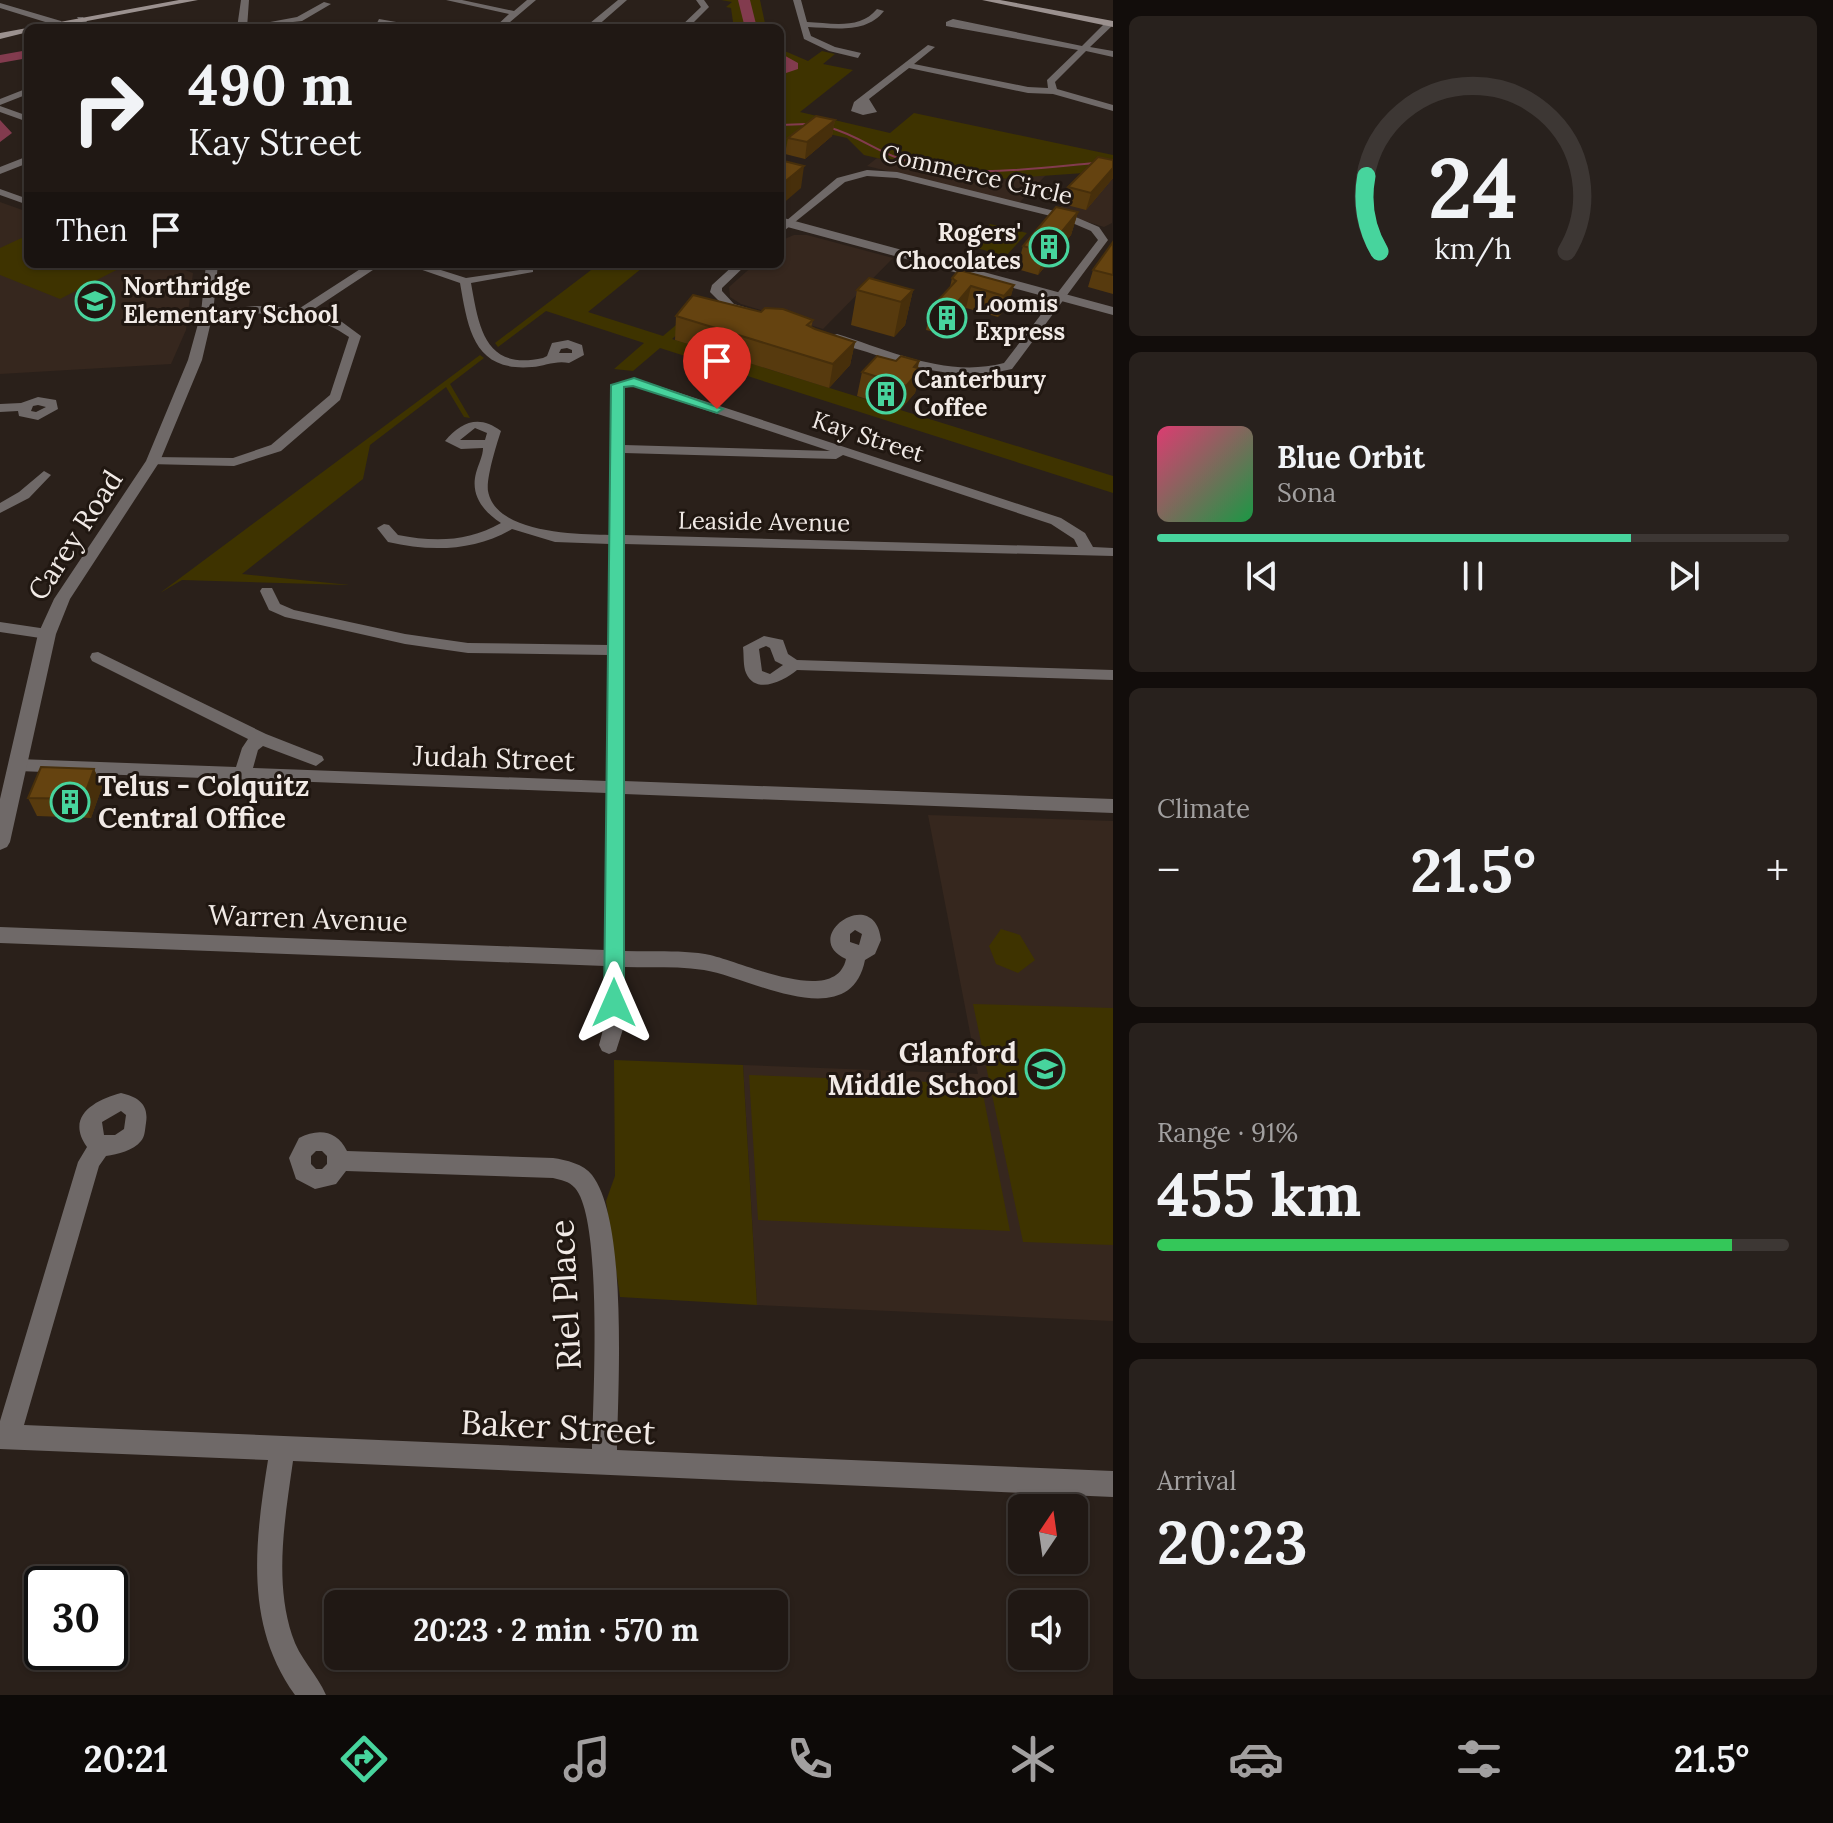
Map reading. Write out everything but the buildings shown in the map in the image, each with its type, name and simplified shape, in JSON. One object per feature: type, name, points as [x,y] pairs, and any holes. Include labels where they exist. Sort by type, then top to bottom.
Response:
[{"type":"main road","points":[[64,24],[194,0]]},
{"type":"main road","points":[[986,0],[1111,23]]},
{"type":"main road","points":[[0,36],[24,31]]},
{"type":"street","points":[[242,24],[245,0]]},
{"type":"street","points":[[450,0],[514,13]]},
{"type":"street","points":[[502,24],[532,0]]},
{"type":"street","points":[[594,24],[623,0]]},
{"type":"street","points":[[687,24],[705,7],[700,0]]},
{"type":"street","points":[[797,0],[807,37],[815,43],[858,55]]},
{"type":"street","points":[[267,24],[299,19],[327,4]]},
{"type":"street","points":[[0,5],[64,24]]},
{"type":"street","points":[[805,24],[858,24],[874,19],[880,11]]},
{"type":"street","points":[[80,19],[84,24]]},
{"type":"street","points":[[1053,91],[1050,82],[1111,23]]},
{"type":"street","points":[[968,26],[1113,54]]},
{"type":"street","points":[[864,100],[931,47]]},
{"type":"street","points":[[906,65],[1028,90],[1053,91],[1113,108]]},
{"type":"street","points":[[0,102],[24,93]]},
{"type":"street","points":[[0,109],[24,118]]},
{"type":"street","points":[[0,171],[24,161]]},
{"type":"street","name":"Commerce Circle","points":[[784,225],[841,180],[867,173],[897,175],[1067,217],[1095,229],[1103,240],[1008,366],[984,373],[943,369],[812,331]]},
{"type":"street","points":[[0,192],[24,201]]},
{"type":"street","points":[[784,226],[1113,311]]},
{"type":"street","name":"Carey Road","points":[[0,842],[47,634],[62,599],[153,461],[195,360],[207,313],[212,268]]},
{"type":"street","points":[[302,312],[370,268]]},
{"type":"street","points":[[424,268],[465,281],[529,270]]},
{"type":"street","points":[[737,268],[716,287],[716,292],[730,306],[754,313]]},
{"type":"street","points":[[465,281],[474,325],[481,345],[489,352],[518,363],[539,363],[556,357]]},
{"type":"street","points":[[153,461],[234,462],[276,448],[336,397],[355,336],[338,324],[302,312],[257,309],[207,313]]},
{"type":"street","name":"Kay Street","points":[[618,449],[618,385],[634,382],[1056,521],[1080,536],[1088,551]]},
{"type":"street","points":[[0,408],[23,407]]},
{"type":"street","name":"Leaside Avenue","points":[[488,445],[491,450],[481,478],[482,494],[488,505],[510,524],[555,538],[1113,552]]},
{"type":"street","points":[[609,1045],[614,1026],[618,449],[854,456]]},
{"type":"street","points":[[0,509],[24,495],[44,475]]},
{"type":"street","points":[[384,528],[393,539],[464,545],[491,537],[510,524]]},
{"type":"street","points":[[267,591],[274,607],[290,614],[405,639],[468,648],[615,650]]},
{"type":"street","points":[[0,627],[47,634]]},
{"type":"street","points":[[98,657],[260,738],[316,760]]},
{"type":"street","points":[[794,665],[1113,675]]},
{"type":"street","points":[[242,775],[250,748],[260,738]]},
{"type":"street","name":"Judah Street","points":[[18,765],[1113,806]]},
{"type":"street","name":"Warren Avenue","points":[[0,935],[705,962],[773,985],[815,988],[837,986],[850,980],[858,969],[857,952]]},
{"type":"street","points":[[4,1436],[89,1162],[100,1146]]},
{"type":"street","name":"Riel Place","points":[[339,1161],[553,1168],[569,1171],[583,1181],[596,1205],[604,1275],[604,1463]]},
{"type":"street","name":"Baker Street","points":[[4,1436],[1113,1484]]},
{"type":"street","points":[[282,1448],[270,1535],[269,1602],[276,1632],[296,1677],[312,1695]]},
{"type":"shaded area","points":[[721,0],[760,0],[765,24],[731,24],[731,8],[726,7],[732,2]]},
{"type":"shaded area","points":[[784,51],[808,61],[822,51],[835,54],[823,64],[853,70],[800,112],[890,133],[914,113],[1113,155],[1113,171],[999,179],[919,168],[864,155],[847,138],[815,131],[784,156]]},
{"type":"shaded area","points":[[877,158],[919,168],[999,179],[1046,175],[1019,203],[867,166]]},
{"type":"shaded area","points":[[1113,171],[1112,223],[1104,227],[1056,212],[1092,172]]},
{"type":"shaded area","name":"Northridge Elementary School","points":[[0,202],[24,211],[24,268],[180,268],[193,273],[186,330],[171,364],[0,374]]},
{"type":"shaded area","points":[[990,224],[1027,233],[1006,256],[969,246]]},
{"type":"shaded area","points":[[807,235],[893,258],[823,329],[741,304],[730,297],[729,287],[750,268],[784,268],[784,239]]},
{"type":"shaded area","points":[[24,237],[24,268],[120,268],[60,299],[0,275],[0,248]]},
{"type":"shaded area","points":[[594,268],[642,268],[588,312],[663,336],[708,298],[713,303],[672,339],[1113,476],[1113,493],[660,348],[633,371],[614,369],[644,343],[546,311],[498,347],[495,343]]},
{"type":"shaded area","points":[[480,355],[484,358],[450,384],[470,418],[464,417],[446,387],[370,445],[363,479],[242,574],[350,585],[182,580],[160,593]]},
{"type":"shaded area","name":"Glanford Middle School","points":[[928,815],[1113,821],[1113,1321],[757,1305],[743,1065],[978,1074]]},
{"type":"shaded area","points":[[1001,929],[1020,935],[1035,960],[1018,973],[996,964],[989,946]]},
{"type":"shaded area","points":[[973,1004],[1113,1008],[1113,1245],[1023,1242]]},
{"type":"shaded area","points":[[614,1060],[743,1065],[757,1305],[620,1297],[606,1201],[615,1176]]},
{"type":"shaded area","points":[[749,1075],[981,1084],[1010,1231],[758,1220]]},
{"type":"waterway","points":[[744,0],[750,24]]},
{"type":"waterway","points":[[0,59],[24,55]]},
{"type":"waterway","points":[[784,60],[794,66],[784,70]]},
{"type":"waterway","points":[[0,124],[5,133],[0,138]]},
{"type":"waterway","points":[[784,125],[807,124]]},
{"type":"waterway","points":[[831,128],[898,158],[946,169],[995,171],[1094,163]]},
{"type":"place","name":"Rogers' Chocolates","points":[[1049,247]]},
{"type":"place","name":"Northridge Elementary School","points":[[95,301]]},
{"type":"place","name":"Loomis Express","points":[[947,318]]},
{"type":"place","name":"Canterbury Coffee","points":[[886,394]]},
{"type":"place","name":"Telus - Colquitz Central Office","points":[[70,802]]},
{"type":"place","name":"Glanford Middle School","points":[[1045,1069]]},
{"type":"route","points":[[614,1003],[618,385],[634,382],[717,409]]}]
